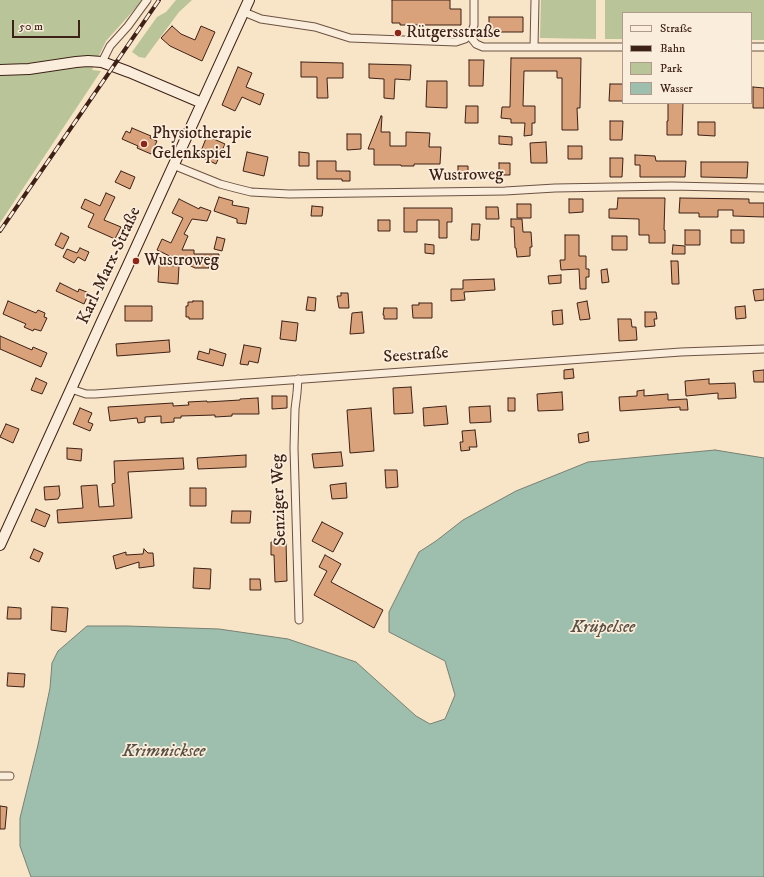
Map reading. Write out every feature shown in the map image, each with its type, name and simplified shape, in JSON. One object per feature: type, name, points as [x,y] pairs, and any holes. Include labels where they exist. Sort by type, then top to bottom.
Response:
[{"type":"street","points":[[102,62],[110,46],[128,26],[147,0]]},
{"type":"street","name":"Karl-Marx-Straße","points":[[0,545],[249,0]]},
{"type":"street","points":[[244,12],[261,19],[315,27],[350,38],[456,42],[465,39],[472,31],[474,25],[474,0]]},
{"type":"street","points":[[534,47],[535,0]]},
{"type":"street","points":[[469,36],[476,44],[483,47],[622,47]]},
{"type":"street","points":[[752,47],[764,47]]},
{"type":"street","points":[[0,70],[28,69],[88,61],[102,62],[202,103]]},
{"type":"street","name":"Wustroweg","points":[[173,166],[220,184],[251,192],[289,194],[504,191],[555,188],[679,186],[764,188]]},
{"type":"street","name":"Seestraße","points":[[71,389],[86,394],[95,394],[681,352],[764,349]]},
{"type":"street","name":"Senziger Weg","points":[[298,379],[298,393],[295,409],[294,448],[299,620]]},
{"type":"street","points":[[0,776],[10,776]]},
{"type":"green space","points":[[0,0],[143,0],[106,41],[92,70],[101,71],[0,223]]},
{"type":"green space","points":[[176,0],[192,0],[179,12],[145,58],[139,57],[132,52],[157,17],[166,12]]},
{"type":"green space","points":[[541,0],[596,0],[596,39],[540,38]]},
{"type":"green space","points":[[605,0],[764,0],[764,40],[752,40],[752,12],[622,12],[622,39],[605,39]]},
{"type":"water","points":[[715,450],[764,458],[764,877],[31,877],[20,846],[20,818],[50,688],[52,663],[58,651],[87,626],[219,629],[288,639],[356,662],[416,716],[430,724],[445,719],[455,695],[445,661],[389,632],[389,612],[419,552],[463,520],[516,491],[588,462]]},
{"type":"building","points":[[392,0],[450,0],[450,9],[461,9],[461,25],[400,25],[400,23],[392,23]]},
{"type":"building","points":[[489,17],[523,17],[523,32],[489,32]]},
{"type":"building","points":[[172,26],[181,34],[195,40],[201,26],[215,32],[202,61],[170,46],[161,38]]},
{"type":"building","points":[[511,58],[581,58],[580,108],[577,108],[578,130],[562,130],[562,78],[557,78],[557,71],[524,71],[523,106],[535,106],[535,123],[532,123],[532,135],[524,136],[525,123],[511,123],[511,119],[501,118],[502,107],[510,107]]},
{"type":"building","points":[[469,60],[484,60],[483,86],[469,86]]},
{"type":"building","points":[[301,62],[343,63],[343,78],[327,78],[328,98],[317,98],[317,77],[301,77]]},
{"type":"building","points":[[369,64],[411,65],[410,80],[395,79],[394,99],[384,98],[384,79],[369,78]]},
{"type":"building","points":[[238,67],[252,73],[246,87],[264,94],[260,105],[242,97],[235,111],[222,105]]},
{"type":"building","points":[[427,81],[447,81],[447,108],[426,107]]},
{"type":"building","points":[[610,84],[622,84],[622,101],[609,101]]},
{"type":"building","points":[[753,87],[764,88],[764,108],[753,108]]},
{"type":"building","points":[[668,104],[683,104],[682,135],[667,135]]},
{"type":"building","points":[[466,106],[478,106],[478,123],[465,123]]},
{"type":"building","points":[[381,116],[381,132],[390,132],[390,146],[406,146],[406,132],[430,133],[429,147],[441,147],[440,164],[414,164],[414,166],[374,165],[374,149],[368,149]]},
{"type":"building","points":[[610,121],[623,121],[622,140],[610,140]]},
{"type":"building","points":[[698,122],[715,122],[715,136],[698,135]]},
{"type":"building","name":"Physiotherapie Gelenkspiel","points":[[132,128],[151,136],[150,138],[157,141],[151,154],[122,139],[126,131],[130,133]]},
{"type":"building","points":[[347,134],[361,134],[361,149],[347,150]]},
{"type":"building","points":[[207,136],[225,144],[216,164],[199,156]]},
{"type":"building","points":[[499,136],[512,137],[512,145],[499,144]]},
{"type":"building","points":[[546,142],[547,163],[531,163],[530,143]]},
{"type":"building","points":[[568,146],[582,146],[582,159],[568,159]]},
{"type":"building","points":[[247,152],[268,157],[264,176],[243,171]]},
{"type":"building","points":[[299,152],[309,153],[309,166],[299,166]]},
{"type":"building","points":[[635,155],[655,156],[656,161],[686,161],[685,177],[640,177],[640,165],[635,165]]},
{"type":"building","points":[[610,158],[623,158],[622,177],[610,177]]},
{"type":"building","points":[[317,161],[336,161],[336,171],[350,171],[350,181],[342,181],[342,179],[317,179]]},
{"type":"building","points":[[701,162],[748,162],[747,178],[701,177]]},
{"type":"building","points":[[499,163],[510,163],[510,175],[499,175]]},
{"type":"building","points":[[458,166],[468,166],[468,180],[458,180]]},
{"type":"building","points":[[121,171],[135,177],[130,189],[115,182]]},
{"type":"building","points":[[106,193],[115,197],[104,220],[121,227],[115,239],[88,227],[94,214],[81,208],[85,199],[100,206]]},
{"type":"building","points":[[219,197],[233,201],[232,205],[249,208],[246,224],[237,223],[237,219],[214,211]]},
{"type":"building","points":[[618,198],[665,198],[665,243],[649,243],[649,235],[639,235],[639,219],[609,218],[609,209],[617,209]]},
{"type":"building","points":[[680,198],[749,199],[749,203],[764,203],[764,217],[733,216],[733,210],[718,210],[718,217],[699,217],[699,213],[679,213]]},
{"type":"building","points":[[179,199],[199,209],[200,207],[211,211],[207,221],[192,219],[184,234],[188,236],[182,250],[194,250],[194,254],[219,254],[218,264],[209,263],[209,268],[195,268],[157,250],[162,239],[171,243],[183,218],[172,213]]},
{"type":"building","points":[[569,199],[583,199],[583,212],[569,213]]},
{"type":"building","points":[[517,204],[531,204],[531,218],[517,218]]},
{"type":"building","points":[[312,206],[323,207],[322,216],[311,216]]},
{"type":"building","points":[[486,207],[498,207],[499,219],[486,219]]},
{"type":"building","points":[[404,208],[452,208],[452,222],[447,222],[447,238],[439,238],[439,220],[417,220],[417,232],[404,232]]},
{"type":"building","points":[[511,219],[522,219],[523,232],[531,232],[532,247],[530,247],[530,256],[517,257],[514,227],[511,227]]},
{"type":"building","points":[[378,220],[390,220],[390,231],[378,231]]},
{"type":"building","points":[[472,224],[480,224],[479,240],[471,240]]},
{"type":"building","points":[[685,230],[700,230],[700,245],[685,245]]},
{"type":"building","points":[[731,230],[744,230],[744,243],[731,243]]},
{"type":"building","points":[[61,233],[69,237],[63,249],[55,245]]},
{"type":"building","points":[[565,235],[579,235],[579,256],[586,256],[586,269],[589,269],[589,277],[586,277],[586,289],[580,289],[579,269],[561,270],[560,260],[565,260]]},
{"type":"building","points":[[612,236],[627,236],[627,250],[612,250]]},
{"type":"building","points":[[217,237],[225,239],[222,251],[214,249]]},
{"type":"building","points":[[425,244],[434,245],[434,254],[425,253]]},
{"type":"building","points":[[673,245],[685,246],[685,254],[672,254]]},
{"type":"building","points":[[80,248],[89,252],[85,261],[78,257],[74,263],[63,257],[67,249],[77,253]]},
{"type":"building","points":[[671,261],[678,261],[679,284],[672,284]]},
{"type":"building","points":[[159,265],[179,266],[178,284],[158,282]]},
{"type":"building","points":[[607,269],[609,282],[602,283],[601,270]]},
{"type":"building","points":[[561,275],[561,283],[549,284],[548,276]]},
{"type":"building","points":[[494,279],[495,290],[464,292],[465,300],[451,301],[451,289],[463,289],[463,280]]},
{"type":"building","points":[[60,283],[78,292],[79,289],[89,293],[84,304],[56,291]]},
{"type":"building","points":[[764,289],[764,300],[755,301],[753,290]]},
{"type":"building","points":[[341,293],[348,293],[349,308],[339,308],[337,296],[341,296]]},
{"type":"building","points":[[308,297],[316,298],[315,311],[306,310]]},
{"type":"building","points":[[8,301],[36,313],[38,310],[45,313],[44,317],[47,318],[41,331],[34,329],[33,331],[24,327],[26,324],[3,314]]},
{"type":"building","points":[[203,301],[203,319],[189,319],[189,317],[186,317],[186,306],[188,306],[188,302]]},
{"type":"building","points":[[587,301],[590,319],[580,320],[577,303]]},
{"type":"building","points":[[419,303],[432,303],[432,318],[413,318],[412,305],[419,305]]},
{"type":"building","points":[[125,306],[152,306],[152,321],[125,321]]},
{"type":"building","points":[[745,306],[746,318],[736,319],[735,307]]},
{"type":"building","points":[[384,308],[397,308],[397,319],[384,319]]},
{"type":"building","points":[[562,310],[563,324],[553,325],[552,311]]},
{"type":"building","points":[[362,312],[364,333],[350,334],[352,313]]},
{"type":"building","points":[[645,312],[656,312],[657,319],[654,319],[655,326],[645,327]]},
{"type":"building","points":[[618,319],[631,319],[632,327],[636,327],[637,340],[619,341]]},
{"type":"building","points":[[282,321],[298,323],[296,341],[280,339]]},
{"type":"building","points":[[0,336],[32,350],[33,347],[47,353],[41,367],[0,349]]},
{"type":"building","points":[[169,340],[170,352],[117,356],[116,344]]},
{"type":"building","points":[[244,345],[261,348],[258,363],[249,361],[248,365],[240,364]]},
{"type":"building","points":[[210,349],[226,354],[223,366],[197,359],[199,351],[209,354]]},
{"type":"building","points":[[573,369],[574,378],[564,379],[564,370]]},
{"type":"building","points":[[764,370],[764,382],[754,382],[753,371]]},
{"type":"building","points":[[36,378],[47,383],[42,394],[31,390]]},
{"type":"building","points":[[709,379],[709,384],[735,383],[736,398],[718,399],[718,393],[686,396],[685,381]]},
{"type":"building","points":[[411,387],[413,413],[394,414],[393,388]]},
{"type":"building","points":[[644,390],[644,396],[668,394],[668,400],[687,399],[688,410],[680,410],[680,407],[620,411],[619,397],[637,396],[637,391]]},
{"type":"building","points":[[562,392],[563,410],[538,411],[537,394]]},
{"type":"building","points":[[272,396],[287,396],[287,408],[272,409]]},
{"type":"building","points":[[258,398],[259,414],[232,414],[232,416],[215,417],[215,415],[181,416],[181,418],[174,418],[174,422],[161,423],[161,416],[145,417],[145,422],[138,423],[137,418],[110,421],[108,407],[173,403],[173,406],[189,405],[188,402]]},
{"type":"building","points":[[508,398],[515,398],[515,411],[508,411]]},
{"type":"building","points":[[446,406],[448,424],[424,426],[423,408]]},
{"type":"building","points":[[490,406],[491,422],[470,423],[469,407]]},
{"type":"building","points":[[80,408],[92,413],[88,422],[93,424],[90,431],[73,424]]},
{"type":"building","points":[[371,408],[374,451],[350,453],[347,410]]},
{"type":"building","points":[[6,424],[19,429],[13,443],[0,437]]},
{"type":"building","points":[[475,430],[477,447],[469,447],[470,450],[461,451],[460,442],[463,442],[462,431]]},
{"type":"building","points":[[588,432],[589,441],[579,443],[578,434]]},
{"type":"building","points":[[67,448],[82,449],[81,461],[67,459]]},
{"type":"building","points":[[341,452],[343,466],[314,468],[312,454]]},
{"type":"building","points":[[246,455],[246,467],[198,469],[197,458]]},
{"type":"building","points":[[183,458],[184,469],[128,472],[132,518],[58,523],[57,510],[83,508],[81,486],[97,485],[99,507],[114,506],[112,484],[115,483],[114,461]]},
{"type":"building","points":[[385,470],[397,470],[398,487],[386,488]]},
{"type":"building","points":[[346,483],[347,498],[332,499],[330,485]]},
{"type":"building","points":[[59,486],[60,495],[58,499],[45,500],[44,487]]},
{"type":"building","points":[[190,488],[206,488],[206,506],[190,506]]},
{"type":"building","points":[[36,509],[50,515],[45,527],[31,521]]},
{"type":"building","points":[[232,511],[251,511],[250,523],[231,523]]},
{"type":"building","points":[[322,522],[343,533],[333,552],[312,541]]},
{"type":"building","points":[[286,541],[287,581],[275,582],[274,555],[271,555],[271,542]]},
{"type":"building","points":[[34,549],[43,553],[39,562],[30,558]]},
{"type":"building","points":[[144,549],[148,553],[153,553],[154,566],[139,568],[139,562],[116,569],[113,556],[126,552],[126,555],[143,554]]},
{"type":"building","points":[[325,555],[341,564],[331,582],[383,610],[374,628],[314,595],[327,571],[319,567]]},
{"type":"building","points":[[194,568],[211,569],[210,589],[193,588]]},
{"type":"building","points":[[250,579],[260,579],[261,590],[250,590]]},
{"type":"building","points":[[8,607],[21,608],[21,619],[7,619]]},
{"type":"building","points":[[52,607],[68,608],[66,632],[51,630]]},
{"type":"building","points":[[8,673],[25,674],[24,687],[7,686]]},
{"type":"building","points":[[0,806],[7,807],[5,829],[0,829]]},
{"type":"railway","points":[[0,231],[159,0]]},
{"type":"place","name":"Rütgersstraße","points":[[398,33]]},
{"type":"place","name":"Physiotherapie Gelenkspiel","points":[[144,144]]},
{"type":"place","name":"Wustroweg","points":[[136,261]]},
{"type":"water label","name":"Krüpelsee","points":[[603,628]]},
{"type":"water label","name":"Krimnicksee","points":[[164,752]]}]
